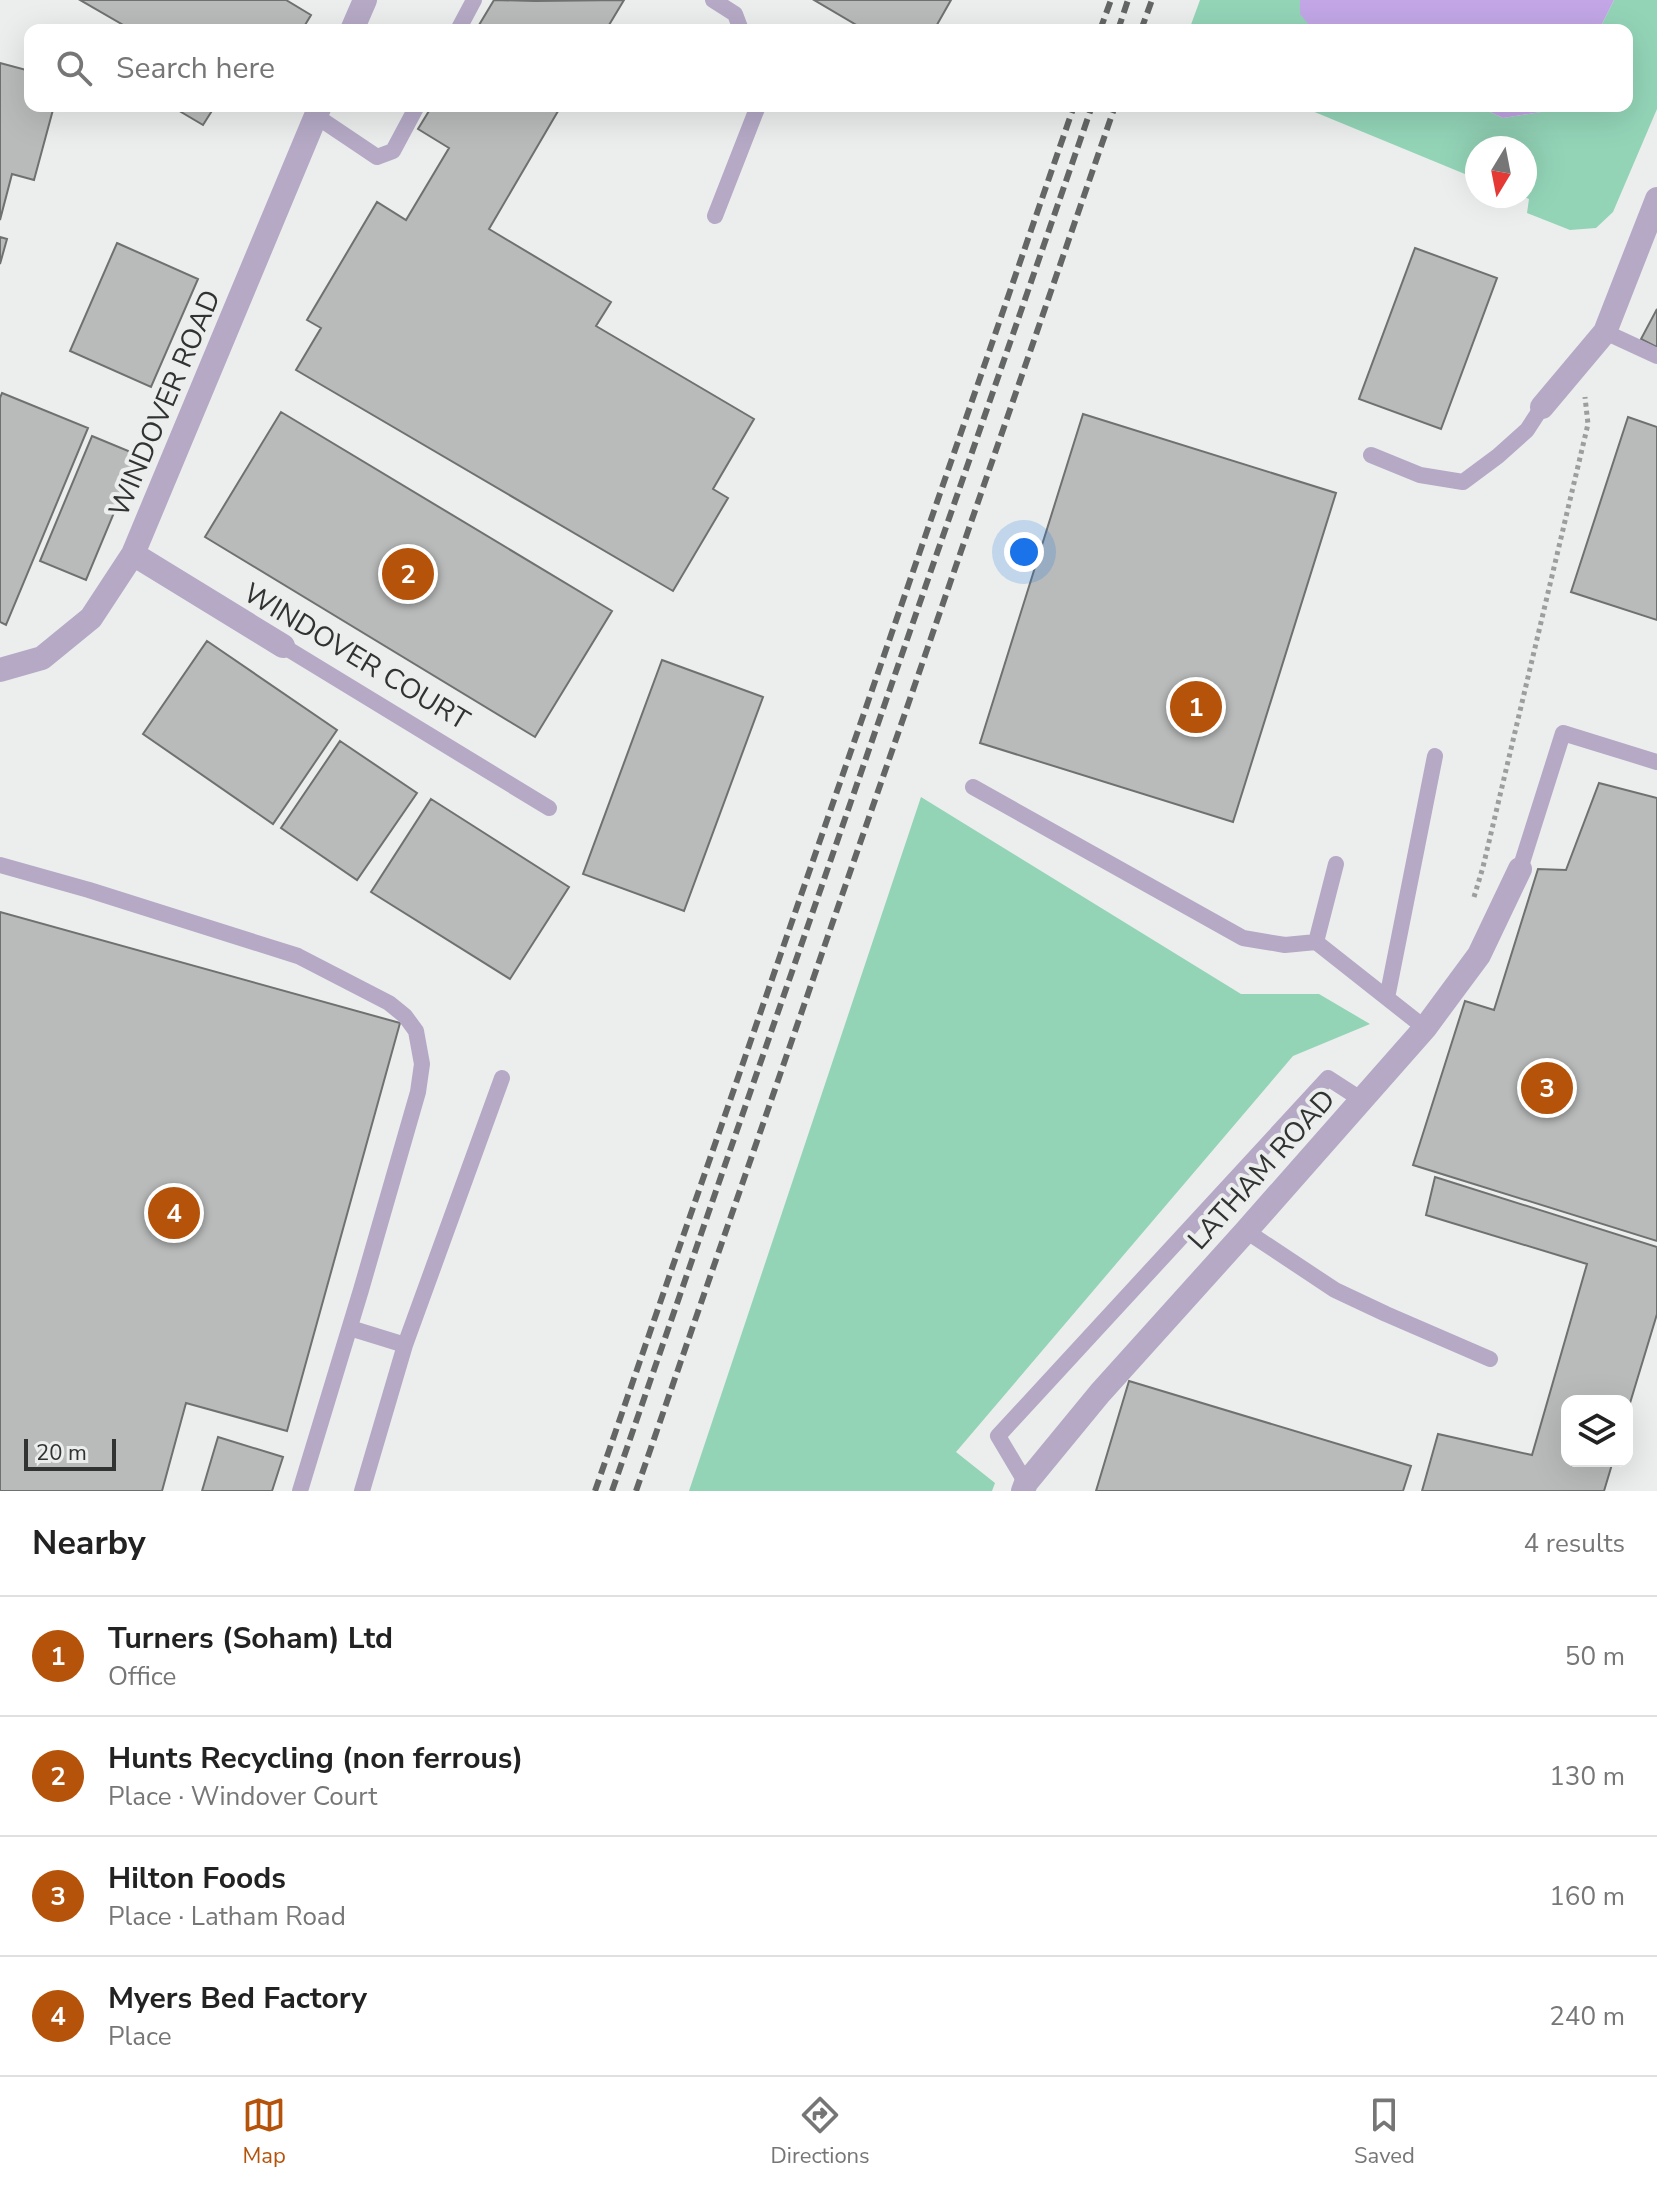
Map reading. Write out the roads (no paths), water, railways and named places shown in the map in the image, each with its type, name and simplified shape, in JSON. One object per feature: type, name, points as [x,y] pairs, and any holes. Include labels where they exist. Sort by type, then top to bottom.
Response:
[{"type":"street","points":[[355,24],[365,0]]},
{"type":"street","name":"WINDOVER ROAD","points":[[0,670],[42,658],[91,618],[133,554],[318,112]]},
{"type":"street","points":[[1542,407],[1605,332],[1657,199]]},
{"type":"street","name":"WINDOVER COURT","points":[[133,554],[283,646]]},
{"type":"street","name":"LATHAM ROAD","points":[[1024,1487],[1100,1393],[1425,1028],[1479,955],[1520,869]]},
{"type":"lane","points":[[461,24],[474,0]]},
{"type":"lane","points":[[713,0],[735,14],[739,24]]},
{"type":"lane","points":[[319,112],[377,157],[393,151],[414,112]]},
{"type":"lane","points":[[715,216],[756,112]]},
{"type":"lane","points":[[1605,332],[1657,356]]},
{"type":"lane","points":[[1371,455],[1420,475],[1463,482],[1527,430],[1542,407]]},
{"type":"lane","name":"WINDOVER COURT","points":[[283,646],[549,808]]},
{"type":"lane","points":[[1520,869],[1563,733],[1657,762]]},
{"type":"lane","points":[[1387,998],[1435,756]]},
{"type":"lane","points":[[973,787],[1243,938],[1285,945],[1316,942],[1425,1028]]},
{"type":"lane","points":[[1316,942],[1336,864]]},
{"type":"lane","points":[[0,865],[298,956],[389,1003],[405,1016],[416,1031],[422,1064],[418,1092],[300,1491]]},
{"type":"lane","points":[[362,1491],[405,1345],[502,1078]]},
{"type":"lane","points":[[1024,1487],[998,1436],[1328,1078],[1362,1100]]},
{"type":"lane","points":[[1246,1231],[1335,1290],[1490,1359]]},
{"type":"lane","points":[[350,1328],[405,1345]]},
{"type":"railway","points":[[1102,24],[1111,0]]},
{"type":"railway","points":[[1120,24],[1128,0]]},
{"type":"railway","points":[[1143,24],[1152,0]]},
{"type":"railway","points":[[595,1491],[1072,112]]},
{"type":"railway","points":[[612,1491],[1090,112]]},
{"type":"railway","points":[[636,1491],[1113,112]]},
{"type":"place","name":"Hunts Recycling (non ferrous)","points":[[408,574]]},
{"type":"place","name":"Turners (Soham) Ltd","points":[[1196,707]]},
{"type":"place","name":"Hilton Foods","points":[[1547,1088]]},
{"type":"place","name":"Myers Bed Factory","points":[[174,1213]]}]
